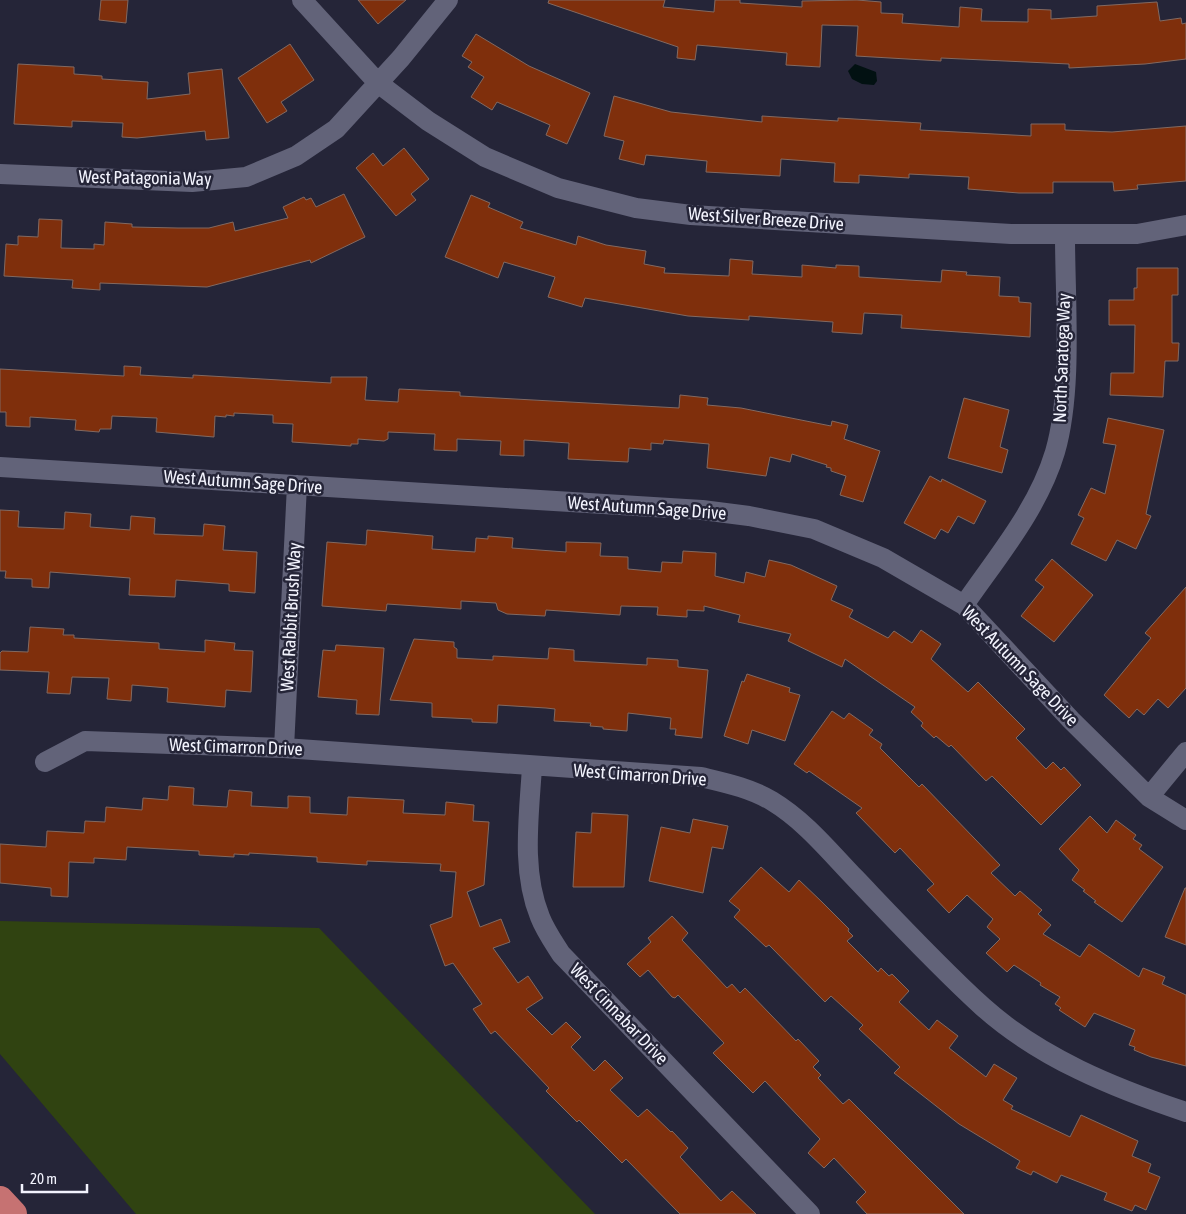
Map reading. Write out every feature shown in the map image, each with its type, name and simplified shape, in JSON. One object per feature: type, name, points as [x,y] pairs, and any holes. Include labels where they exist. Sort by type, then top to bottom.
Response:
[{"type":"highway","points":[[0,1200],[13,1214]]},
{"type":"street","name":"West Silver Breeze Drive","points":[[302,0],[378,83],[428,121],[485,157],[558,188],[636,208],[691,215],[1065,236],[1137,234],[1186,225]]},
{"type":"street","name":"West Patagonia Way","points":[[0,174],[192,182],[246,177],[296,156],[336,129],[378,83],[448,0]]},
{"type":"street","name":"North Saratoga Way","points":[[964,605],[1026,517],[1054,453],[1063,417],[1065,236]]},
{"type":"street","name":"West Autumn Sage Drive","points":[[0,466],[702,510],[749,516],[814,529],[883,558],[964,605],[1072,720],[1149,798],[1186,820]]},
{"type":"street","name":"West Rabbit Brush Way","points":[[284,748],[297,485]]},
{"type":"street","name":"West Cimarron Drive","points":[[45,762],[85,741],[284,748],[532,767],[701,777],[739,786],[772,801],[804,824],[918,944],[983,1007],[1017,1034],[1065,1062],[1116,1086],[1186,1112]]},
{"type":"street","points":[[1149,798],[1186,752]]},
{"type":"street","name":"West Cinnabar Drive","points":[[532,767],[528,841],[532,887],[540,918],[561,954],[810,1214]]},
{"type":"green space","points":[[0,921],[319,928],[595,1214],[136,1214],[0,1054]]},
{"type":"shaded area","points":[[855,64],[876,72],[877,81],[874,85],[862,84],[852,79],[848,71]]},
{"type":"building","points":[[101,0],[128,0],[126,23],[99,20]]},
{"type":"building","points":[[358,0],[406,0],[378,24]]},
{"type":"building","points":[[549,0],[665,0],[663,7],[714,12],[715,0],[740,0],[740,3],[802,7],[802,1],[857,0],[881,2],[881,13],[903,14],[902,23],[959,27],[960,7],[982,9],[981,21],[1028,22],[1028,9],[1051,10],[1051,19],[1097,16],[1097,6],[1157,2],[1160,21],[1181,18],[1182,24],[1186,23],[1186,59],[1145,64],[1069,68],[1069,64],[941,58],[941,61],[856,56],[858,26],[822,25],[820,67],[786,65],[787,53],[697,45],[695,60],[677,58],[678,47],[548,3]]},
{"type":"building","points":[[476,34],[529,66],[590,93],[567,144],[546,135],[550,125],[497,102],[492,110],[471,97],[484,77],[468,67],[472,62],[462,56]]},
{"type":"building","points":[[290,44],[314,80],[281,102],[287,111],[267,123],[238,78]]},
{"type":"building","points":[[18,64],[74,67],[74,74],[102,76],[102,79],[148,82],[147,99],[190,94],[188,73],[222,69],[229,138],[206,140],[205,131],[137,138],[122,137],[123,123],[72,121],[72,127],[14,124]]},
{"type":"building","points":[[614,96],[671,112],[762,122],[762,116],[838,121],[838,118],[921,123],[920,130],[1031,136],[1031,124],[1065,124],[1065,130],[1112,132],[1186,126],[1186,181],[1137,185],[1138,189],[1114,191],[1113,182],[1053,182],[1053,193],[1019,193],[968,189],[969,177],[909,174],[909,178],[859,175],[859,183],[834,182],[835,163],[781,159],[780,176],[706,172],[707,161],[646,155],[644,165],[619,159],[624,141],[604,136]]},
{"type":"building","points":[[404,148],[429,179],[411,194],[416,200],[396,216],[356,168],[373,153],[383,166]]},
{"type":"building","points":[[344,194],[365,237],[311,263],[310,260],[207,287],[100,283],[100,290],[72,288],[73,280],[4,276],[6,244],[18,245],[18,236],[38,237],[39,219],[62,220],[61,248],[94,249],[94,244],[104,245],[105,222],[132,224],[132,227],[209,228],[233,222],[235,231],[288,218],[283,207],[304,197],[306,200],[311,198],[316,207]]},
{"type":"building","points":[[471,195],[490,203],[488,207],[523,222],[520,228],[576,245],[578,236],[606,245],[646,251],[644,264],[665,268],[664,273],[729,276],[730,259],[753,261],[752,274],[802,277],[802,265],[836,268],[836,265],[859,266],[859,277],[941,282],[942,270],[967,272],[966,275],[1000,277],[999,296],[1019,297],[1019,302],[1031,303],[1030,337],[901,328],[902,315],[864,313],[862,334],[832,332],[833,322],[749,316],[749,320],[688,316],[585,298],[582,307],[548,297],[555,277],[504,262],[498,278],[445,257]]},
{"type":"building","points":[[1137,268],[1178,268],[1178,295],[1172,295],[1172,343],[1179,343],[1178,361],[1165,361],[1163,397],[1110,395],[1111,373],[1134,373],[1135,325],[1109,325],[1109,300],[1134,300],[1134,288],[1137,288]]},
{"type":"building","points":[[124,366],[141,367],[140,375],[193,378],[193,375],[331,383],[331,377],[367,377],[365,400],[398,402],[399,389],[460,392],[460,396],[679,408],[680,395],[708,398],[707,405],[741,408],[831,426],[832,421],[848,425],[844,439],[880,451],[863,502],[840,495],[846,476],[831,471],[831,468],[826,467],[827,465],[792,454],[790,462],[770,457],[766,476],[707,468],[709,444],[664,440],[663,444],[651,443],[651,450],[629,448],[628,462],[568,459],[569,443],[524,440],[524,456],[500,455],[501,441],[457,439],[457,451],[434,450],[435,434],[388,432],[388,439],[384,441],[358,439],[358,444],[351,444],[351,446],[292,442],[293,424],[273,423],[273,415],[234,413],[234,416],[215,416],[214,437],[156,432],[157,418],[112,416],[111,429],[100,429],[99,432],[75,430],[76,420],[30,417],[30,427],[6,426],[6,412],[0,412],[0,369],[124,376]]},
{"type":"building","points":[[964,398],[1009,410],[1000,447],[1008,450],[1002,473],[948,458]]},
{"type":"building","points":[[1108,418],[1164,430],[1146,514],[1151,516],[1136,549],[1117,540],[1106,561],[1071,544],[1084,518],[1078,515],[1091,488],[1105,494],[1116,445],[1103,443]]},
{"type":"building","points":[[930,476],[941,482],[942,479],[986,501],[974,524],[958,516],[948,533],[941,529],[935,539],[904,523]]},
{"type":"building","points":[[0,510],[19,511],[18,527],[64,529],[65,512],[91,514],[90,527],[130,530],[131,516],[155,518],[154,534],[203,536],[204,524],[225,526],[223,550],[257,552],[255,593],[229,591],[229,584],[176,580],[175,597],[129,595],[130,578],[50,572],[49,588],[32,587],[32,579],[5,578],[6,571],[0,571]]},
{"type":"building","points":[[367,530],[433,536],[432,549],[475,552],[476,538],[488,539],[488,536],[513,538],[512,548],[566,552],[566,542],[601,543],[600,556],[628,557],[628,569],[661,572],[662,562],[682,563],[683,551],[716,553],[715,576],[744,583],[746,572],[765,577],[769,560],[791,565],[837,586],[831,600],[853,610],[849,617],[888,638],[894,631],[912,643],[921,630],[941,644],[931,659],[968,692],[978,682],[1025,729],[1016,738],[1046,769],[1053,762],[1061,770],[1064,767],[1081,785],[1041,825],[992,776],[986,781],[951,745],[949,747],[936,736],[934,738],[921,726],[923,723],[911,712],[915,707],[845,659],[842,667],[788,641],[791,634],[738,622],[740,615],[704,606],[704,611],[687,610],[687,617],[657,615],[658,607],[621,606],[620,615],[546,610],[545,616],[507,614],[498,610],[496,603],[461,601],[461,609],[387,604],[386,611],[322,606],[327,542],[366,545]]},
{"type":"building","points":[[1052,559],[1093,595],[1054,642],[1021,616],[1044,587],[1035,580]]},
{"type":"building","points":[[1186,587],[1186,688],[1168,708],[1158,699],[1144,715],[1137,709],[1129,718],[1104,695],[1151,638],[1145,633]]},
{"type":"building","points":[[30,627],[64,629],[63,635],[74,635],[74,638],[159,643],[159,649],[205,652],[205,640],[235,643],[234,650],[253,651],[251,692],[226,690],[225,707],[167,702],[168,688],[132,685],[131,701],[107,699],[109,678],[72,677],[70,694],[47,693],[49,672],[0,670],[0,653],[2,651],[28,652]]},
{"type":"building","points":[[414,639],[454,642],[454,647],[457,649],[457,658],[493,660],[493,656],[548,659],[549,648],[574,650],[574,661],[647,665],[647,658],[678,660],[678,667],[708,670],[702,738],[675,735],[676,729],[670,729],[671,718],[628,713],[627,731],[603,729],[603,727],[590,726],[591,723],[554,721],[555,709],[546,708],[498,705],[497,723],[472,722],[472,719],[432,717],[432,703],[390,700]]},
{"type":"building","points":[[336,645],[384,648],[379,715],[356,714],[357,700],[318,697],[323,650],[335,651]]},
{"type":"building","points":[[747,674],[790,688],[789,692],[800,695],[785,741],[752,730],[748,744],[724,736],[742,681],[744,682]]},
{"type":"building","points":[[832,711],[844,719],[849,713],[873,730],[869,735],[882,744],[880,748],[919,787],[922,784],[1000,865],[991,873],[1015,896],[1020,891],[1042,910],[1038,914],[1051,925],[1043,934],[1080,957],[1089,944],[1139,977],[1143,968],[1165,977],[1162,984],[1186,995],[1186,1066],[1151,1057],[1134,1050],[1135,1047],[1129,1045],[1135,1030],[1094,1013],[1085,1027],[1059,1010],[1061,1008],[1055,1004],[1060,997],[1040,985],[1041,983],[1014,965],[1007,972],[986,953],[1000,939],[987,927],[993,919],[967,895],[949,913],[927,890],[934,884],[900,848],[895,853],[856,813],[862,808],[809,771],[807,773],[794,764]]},
{"type":"building","points":[[169,786],[194,788],[193,805],[227,807],[229,790],[252,792],[251,806],[288,808],[288,796],[310,797],[310,813],[347,815],[348,797],[404,800],[403,813],[445,815],[446,802],[474,805],[473,821],[489,822],[484,885],[467,892],[480,927],[501,919],[510,942],[493,948],[518,983],[528,976],[543,998],[526,1009],[552,1035],[566,1022],[581,1037],[571,1047],[594,1071],[605,1060],[623,1078],[610,1090],[638,1117],[647,1109],[672,1131],[688,1148],[680,1157],[721,1201],[732,1191],[756,1214],[680,1214],[626,1159],[622,1163],[579,1120],[577,1122],[546,1091],[549,1088],[495,1031],[491,1034],[473,1009],[482,1004],[453,963],[445,966],[430,925],[452,917],[456,872],[440,871],[441,864],[367,861],[367,865],[317,862],[317,857],[249,853],[249,855],[234,854],[234,857],[199,855],[199,851],[127,847],[126,860],[94,858],[94,863],[69,862],[68,897],[51,896],[51,888],[0,883],[0,844],[46,847],[47,831],[84,833],[85,821],[105,822],[106,807],[142,810],[143,798],[168,800]]},
{"type":"building","points":[[592,813],[628,815],[624,887],[573,887],[576,832],[591,833]]},
{"type":"building","points":[[1090,816],[1107,833],[1116,820],[1136,835],[1133,839],[1142,845],[1139,849],[1163,867],[1122,922],[1094,902],[1096,901],[1072,880],[1079,870],[1059,849]]},
{"type":"building","points":[[693,819],[728,826],[723,849],[712,847],[703,893],[649,881],[661,827],[690,833]]},
{"type":"building","points":[[761,867],[789,892],[799,880],[822,902],[849,929],[848,931],[853,936],[847,941],[878,972],[881,968],[889,976],[892,974],[909,991],[899,1002],[929,1030],[937,1020],[958,1036],[949,1048],[986,1077],[994,1064],[1017,1078],[1003,1100],[1013,1106],[1011,1109],[1070,1137],[1081,1115],[1138,1141],[1132,1156],[1151,1164],[1148,1172],[1160,1177],[1146,1210],[1135,1205],[1132,1211],[1104,1200],[1107,1193],[1061,1175],[1057,1183],[1033,1171],[1031,1175],[1016,1168],[1020,1161],[959,1124],[894,1073],[900,1067],[859,1029],[863,1025],[831,996],[825,1002],[769,945],[766,947],[734,917],[740,910],[729,901]]},
{"type":"building","points":[[1186,888],[1186,945],[1165,937]]},
{"type":"building","points":[[672,916],[688,933],[682,940],[727,988],[732,984],[740,993],[745,988],[796,1041],[798,1039],[819,1061],[813,1067],[821,1075],[818,1078],[843,1104],[849,1099],[964,1214],[867,1214],[856,1202],[866,1192],[834,1158],[824,1168],[808,1153],[820,1139],[765,1081],[753,1093],[713,1053],[724,1043],[678,995],[675,998],[672,997],[648,970],[640,977],[627,964],[651,942],[648,938]]}]
